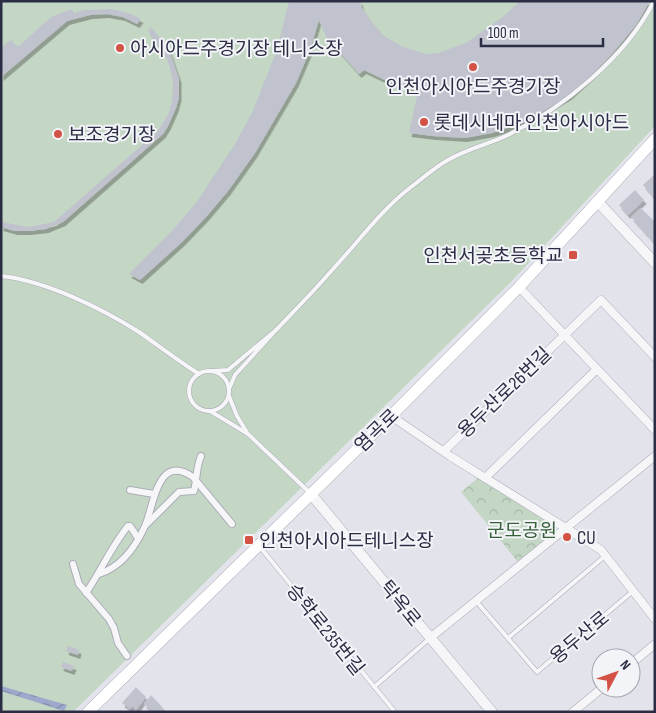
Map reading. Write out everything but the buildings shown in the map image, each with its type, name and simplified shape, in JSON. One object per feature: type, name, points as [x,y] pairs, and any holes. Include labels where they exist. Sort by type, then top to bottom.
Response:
[{"type":"main road","name":"염곡로","points":[[91,711],[391,416],[519,287],[655,139]]},
{"type":"street","points":[[597,201],[655,263]]},
{"type":"street","points":[[519,287],[564,334]]},
{"type":"street","name":"용두산로26번길","points":[[444,451],[600,300],[655,357]]},
{"type":"street","name":"용두산로26번길","points":[[564,334],[655,430]]},
{"type":"street","points":[[485,478],[597,369]]},
{"type":"street","points":[[391,416],[485,478],[601,550],[655,620]]},
{"type":"street","points":[[145,526],[180,492],[194,491],[197,466],[201,456]]},
{"type":"street","points":[[430,638],[655,456]]},
{"type":"street","points":[[99,574],[116,566],[129,554],[145,526],[154,494],[163,478],[173,472],[188,474],[232,524]]},
{"type":"street","points":[[130,490],[154,494]]},
{"type":"street","name":"탁옥로","points":[[311,494],[492,712]]},
{"type":"street","points":[[86,592],[99,574],[111,549],[128,526],[130,526],[138,538]]},
{"type":"street","points":[[73,564],[80,584],[109,619],[114,628],[118,643],[127,656]]},
{"type":"street","points":[[641,656],[655,644]]},
{"type":"street","points":[[573,712],[591,697]]},
{"type":"lane","points":[[210,410],[222,406],[236,375],[394,200],[448,160],[535,121],[569,98],[592,79],[622,47],[654,1]]},
{"type":"lane","points":[[1,276],[37,284],[97,308],[139,332],[198,374]]},
{"type":"lane","points":[[276,330],[228,370],[206,371],[198,374],[190,384],[190,397],[198,407],[210,410],[248,434],[311,494]]},
{"type":"lane","points":[[212,371],[224,378],[229,389]]},
{"type":"lane","points":[[228,396],[248,434]]},
{"type":"lane","name":"승학로235번길","points":[[258,546],[395,712]]},
{"type":"lane","points":[[508,638],[605,556]]},
{"type":"lane","name":"용두산로","points":[[476,601],[537,672],[632,592]]},
{"type":"lane","points":[[374,687],[430,638]]},
{"type":"green space","points":[[1,1],[655,1],[655,126],[511,282],[73,712],[1,712]]},
{"type":"green space","name":"군도공원","points":[[478,478],[548,520],[557,530],[518,562],[461,492]]},
{"type":"water","points":[[1,686],[67,705],[64,711],[1,691]]},
{"type":"place","name":"아시아드주경기장 테니스장","points":[[120,48]]},
{"type":"place","name":"인천아시아드주경기장","points":[[473,67]]},
{"type":"place","name":"롯데시네마 인천아시아드","points":[[424,122]]},
{"type":"place","name":"보조경기장","points":[[58,134]]},
{"type":"place","name":"인천서곶초등학교","points":[[573,255]]},
{"type":"place","name":"CU","points":[[567,537]]},
{"type":"place","name":"인천아시아드테니스장","points":[[249,540]]}]
